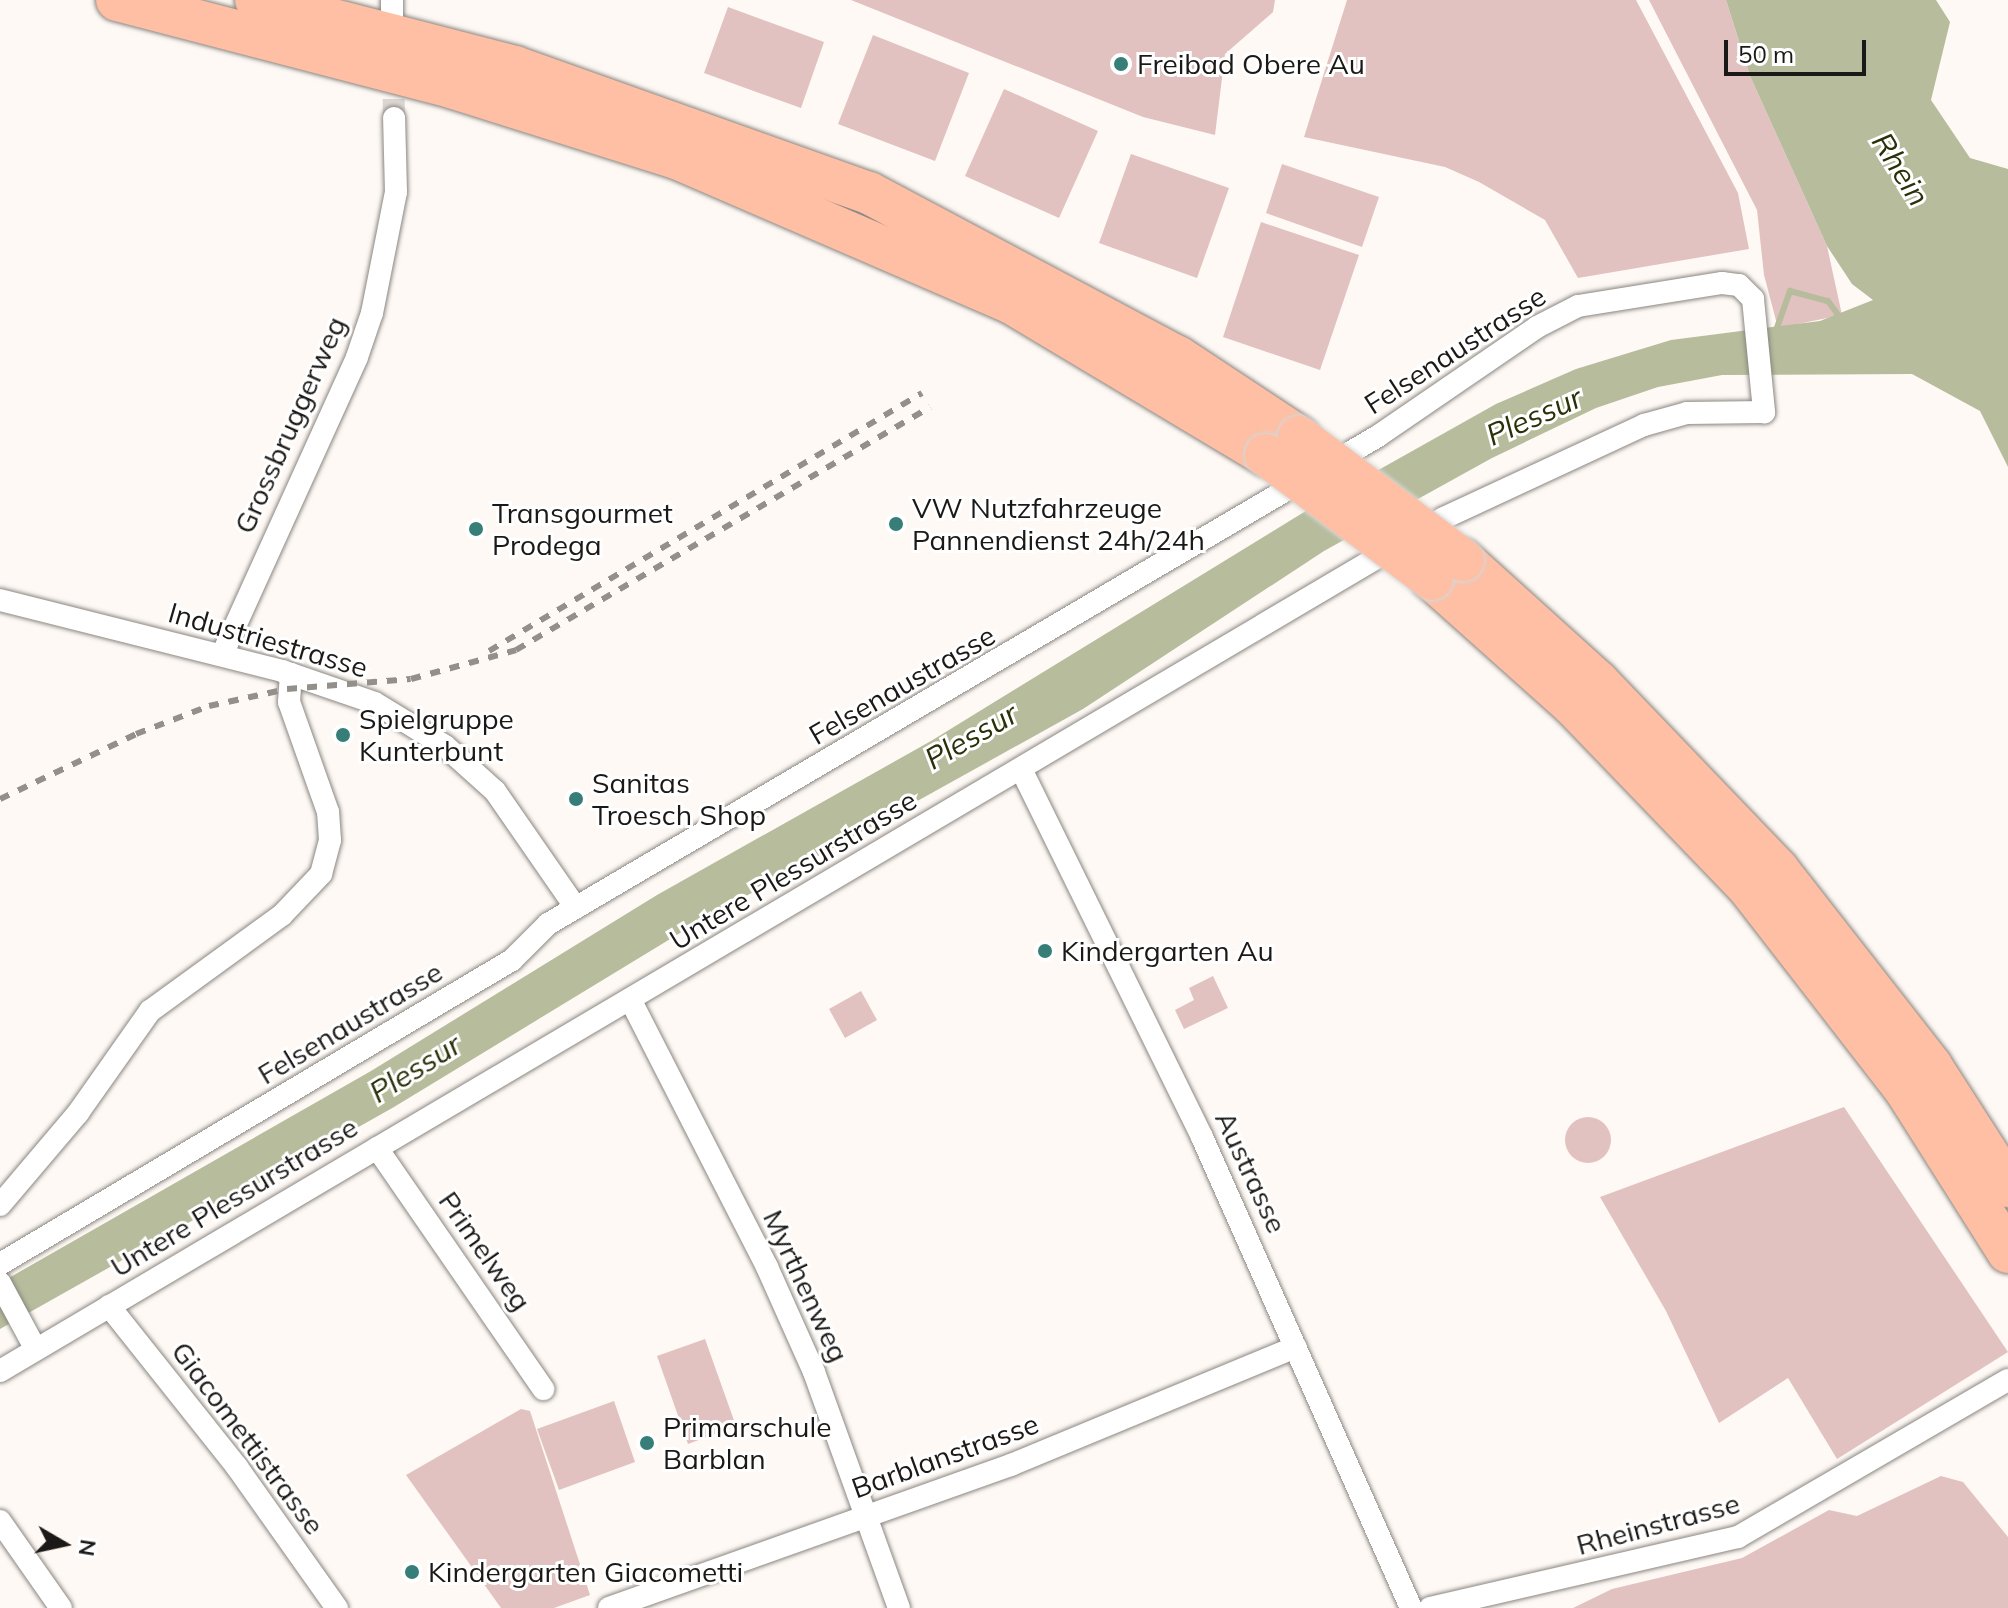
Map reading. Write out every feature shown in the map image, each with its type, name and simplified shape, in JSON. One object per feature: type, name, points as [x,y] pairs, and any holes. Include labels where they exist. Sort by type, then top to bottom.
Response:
[{"type":"highway","points":[[117,0],[454,88],[679,159],[1010,302],[1283,446]]},
{"type":"highway","points":[[256,0],[515,67],[690,125],[869,193],[1178,357],[1283,446],[1598,682],[1778,870],[1931,1066],[2008,1186]]},
{"type":"highway","points":[[1448,569],[1749,888],[1905,1089],[2008,1252]]},
{"type":"street","name":"Grossbruggerweg","points":[[222,655],[357,357],[372,313],[396,192],[394,118]]},
{"type":"street","name":"Felsenaustrasse","points":[[0,1264],[512,960],[548,924],[1378,436],[1537,327],[1578,306],[1729,282],[1749,293],[1759,323],[1764,412]]},
{"type":"street","name":"Untere Plessurstrasse","points":[[0,1371],[1444,518],[1528,475],[1644,425],[1687,413],[1764,412]]},
{"type":"street","name":"Industriestrasse","points":[[0,600],[222,655],[291,674],[375,703],[445,746],[517,818],[576,908]]},
{"type":"street","points":[[0,1205],[78,1113],[150,1011],[282,915],[321,874],[330,840],[328,812],[289,702],[291,674]]},
{"type":"street","name":"Austrasse","points":[[1021,769],[1169,1069],[1411,1608]]},
{"type":"street","name":"Myrthenweg","points":[[631,1001],[767,1267],[814,1372],[899,1608]]},
{"type":"street","name":"Primelweg","points":[[377,1148],[543,1389]]},
{"type":"street","points":[[0,1283],[35,1348]]},
{"type":"street","name":"Giacomettistrasse","points":[[109,1306],[237,1467],[337,1608]]},
{"type":"street","name":"Barblanstrasse","points":[[609,1608],[1011,1465],[1296,1347]]},
{"type":"street","name":"Rheinstrasse","points":[[1430,1608],[1738,1537],[2008,1380]]},
{"type":"street","points":[[0,1521],[61,1608]]},
{"type":"shaded area","name":"Freibad Obere Au","points":[[851,0],[1275,0],[1273,12],[1225,54],[1215,135],[1143,117]]},
{"type":"shaded area","points":[[1347,0],[1636,0],[1738,193],[1749,249],[1578,278],[1545,220],[1479,182],[1445,167],[1304,137]]},
{"type":"shaded area","points":[[1649,0],[1726,0],[1750,76],[1827,246],[1842,315],[1778,328],[1764,275],[1757,210]]},
{"type":"shaded area","points":[[728,7],[824,42],[801,108],[704,73]]},
{"type":"shaded area","points":[[873,35],[969,73],[935,161],[838,124]]},
{"type":"shaded area","points":[[1004,89],[1098,131],[1059,218],[965,176]]},
{"type":"shaded area","points":[[1131,154],[1229,188],[1197,278],[1099,243]]},
{"type":"shaded area","points":[[1282,164],[1379,197],[1362,247],[1266,213]]},
{"type":"shaded area","points":[[1261,222],[1359,255],[1320,370],[1223,337]]},
{"type":"shaded area","points":[[1213,976],[1228,1008],[1184,1029],[1175,1010],[1194,1000],[1189,988]]},
{"type":"shaded area","points":[[861,991],[877,1020],[845,1038],[829,1009]]},
{"type":"shaded area","points":[[1844,1107],[2008,1352],[1837,1459],[1788,1378],[1719,1423],[1666,1311],[1600,1197]]},
{"type":"shaded area","points":[[1588,1117],[1605,1123],[1611,1140],[1605,1157],[1588,1163],[1571,1157],[1565,1140],[1571,1123]]},
{"type":"shaded area","points":[[705,1339],[736,1426],[688,1444],[657,1356]]},
{"type":"shaded area","points":[[614,1401],[635,1462],[559,1490],[537,1429]]},
{"type":"shaded area","points":[[521,1409],[530,1411],[590,1595],[554,1608],[501,1608],[406,1475]]},
{"type":"shaded area","points":[[1941,1476],[1963,1482],[2008,1537],[2008,1608],[1573,1608],[1612,1589],[1742,1558],[1829,1510],[1857,1516]]},
{"type":"water","points":[[1726,0],[1936,0],[1950,22],[1931,100],[1970,158],[2008,169],[2008,467],[1980,411],[1912,374],[1722,375],[1658,387],[1596,408],[1492,458],[1324,551],[1083,709],[685,930],[394,1107],[0,1329],[0,1283],[371,1071],[657,895],[931,741],[1309,509],[1496,404],[1576,369],[1671,340],[1820,321],[1873,300],[1852,284],[1827,246],[1750,76]]},
{"type":"waterway","points":[[1775,333],[1790,291],[1828,301],[1843,322]]},
{"type":"tunnel","points":[[393,66],[394,118]]},
{"type":"railway","points":[[489,651],[922,393]]},
{"type":"railway","points":[[0,799],[136,734],[209,706],[287,689],[411,679],[516,650],[930,407]]},
{"type":"place","name":"Freibad Obere Au","points":[[1121,64]]},
{"type":"place","name":"VW Nutzfahrzeuge Pannendienst 24h/24h","points":[[896,524]]},
{"type":"place","name":"Transgourmet Prodega","points":[[476,529]]},
{"type":"place","name":"Spielgruppe Kunterbunt","points":[[343,735]]},
{"type":"place","name":"Sanitas Troesch Shop","points":[[576,799]]},
{"type":"place","name":"Kindergarten Au","points":[[1045,951]]},
{"type":"place","name":"Primarschule Barblan","points":[[647,1443]]},
{"type":"place","name":"Kindergarten Giacometti","points":[[412,1572]]},
{"type":"water label","name":"Rhein","points":[[1901,169]]},
{"type":"water label","name":"Plessur","points":[[1534,416]]},
{"type":"water label","name":"Plessur","points":[[971,736]]},
{"type":"water label","name":"Plessur","points":[[415,1068]]}]
